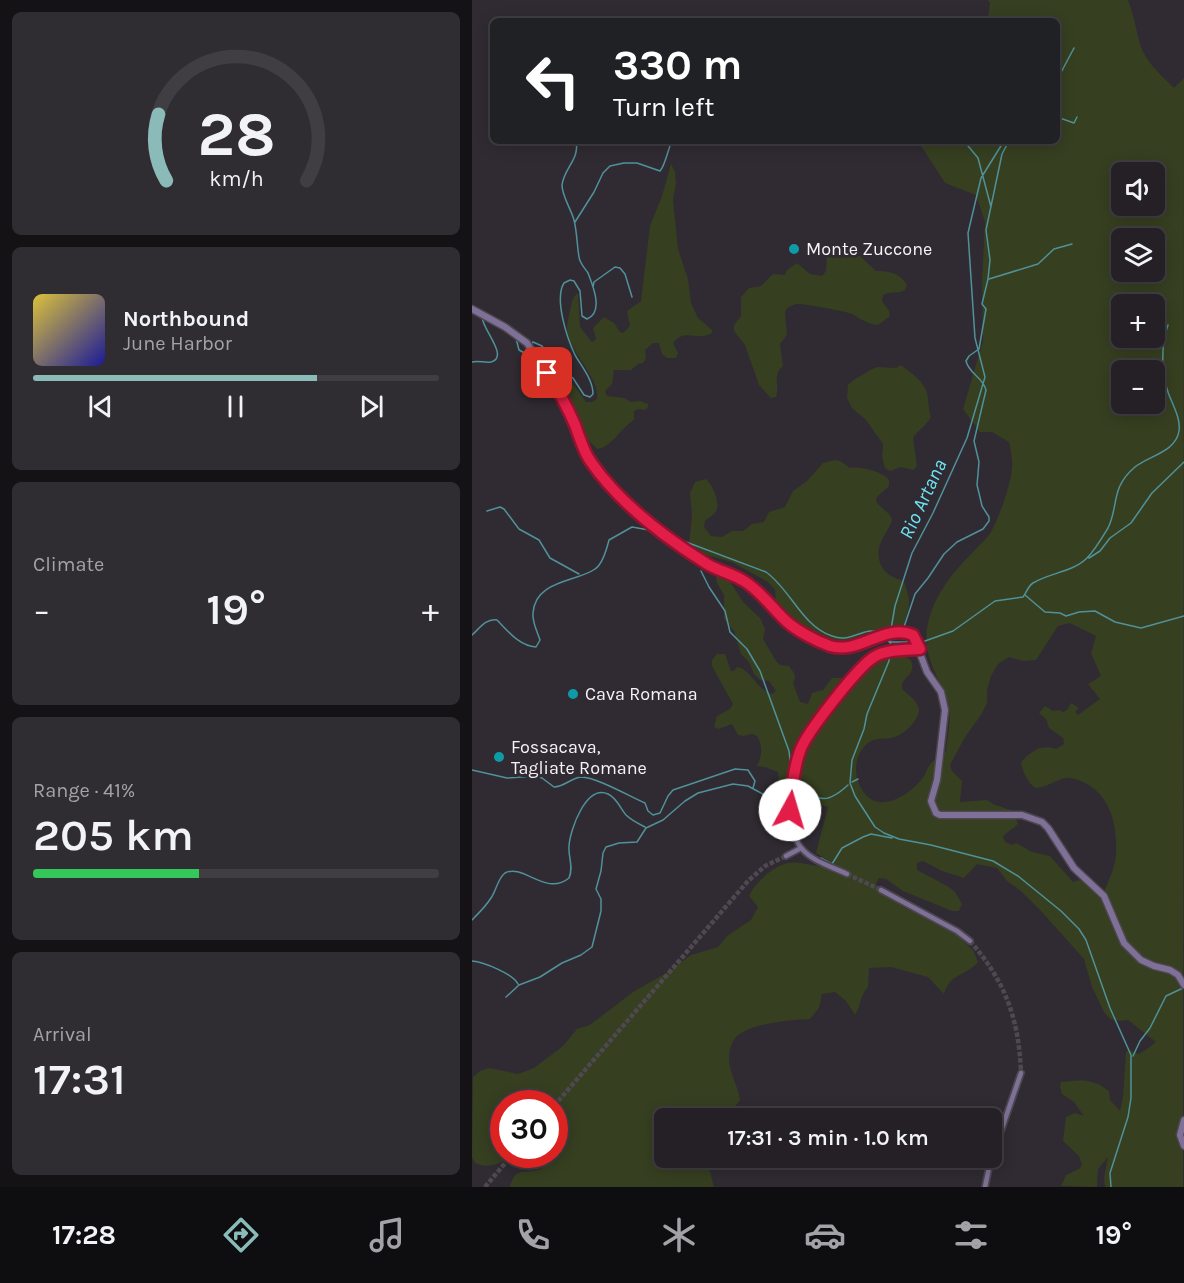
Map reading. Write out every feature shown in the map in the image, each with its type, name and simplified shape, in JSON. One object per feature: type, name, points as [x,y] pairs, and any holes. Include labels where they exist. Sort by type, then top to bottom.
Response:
[{"type":"street","points":[[472,309],[505,327],[527,343],[566,405],[591,463],[617,494],[650,524],[709,565],[736,575],[769,602],[788,622],[827,645],[846,648],[887,633],[910,633],[916,639],[927,672],[941,692],[945,710],[937,780],[931,801],[936,813],[940,815],[1022,814],[1042,822],[1074,868],[1104,896],[1124,943],[1141,960],[1171,970],[1178,975],[1183,985]]},
{"type":"street","points":[[847,874],[812,858],[796,840],[790,810],[800,749],[829,706],[855,675],[874,657],[900,650],[920,649]]},
{"type":"street","points":[[787,856],[801,848]]},
{"type":"street","points":[[881,890],[957,931],[970,941]]},
{"type":"street","points":[[985,1187],[997,1142],[1021,1073]]},
{"type":"street","points":[[1183,1120],[1180,1135],[1183,1146]]},
{"type":"green space","points":[[988,0],[1128,0],[1141,47],[1147,58],[1174,88],[1184,78],[1183,1187],[1105,1187],[1104,1178],[1108,1157],[1098,1169],[1097,1187],[1061,1186],[1066,1175],[1079,1169],[1082,1165],[1079,1156],[1063,1141],[1066,1117],[1075,1113],[1084,1116],[1074,1102],[1062,1094],[1061,1082],[1080,1081],[1097,1084],[1109,1091],[1110,1100],[1120,1111],[1126,1052],[1129,1050],[1138,1054],[1156,1042],[1128,1020],[1110,1019],[1092,987],[1084,959],[1041,911],[1007,881],[997,868],[977,864],[964,878],[942,871],[923,861],[917,863],[917,870],[955,892],[962,904],[959,911],[952,911],[903,891],[886,879],[879,878],[876,884],[879,890],[907,909],[934,919],[952,931],[973,950],[978,962],[954,978],[944,994],[928,977],[891,967],[869,968],[868,987],[863,993],[855,1015],[846,1001],[835,992],[822,994],[819,1008],[810,1019],[761,1025],[742,1032],[736,1037],[729,1059],[740,1100],[734,1108],[654,1108],[654,1168],[709,1168],[714,1187],[510,1187],[514,1176],[520,1172],[543,1168],[568,1168],[568,1090],[490,1090],[490,1165],[485,1166],[475,1163],[472,1157],[473,1077],[489,1068],[518,1074],[534,1068],[563,1046],[577,1029],[590,1025],[633,992],[668,972],[691,955],[718,947],[727,936],[751,920],[758,907],[749,896],[759,881],[777,867],[793,862],[825,867],[835,866],[816,853],[828,807],[796,796],[798,780],[810,742],[862,677],[881,659],[904,656],[911,660],[912,670],[902,683],[902,689],[915,700],[919,711],[914,723],[907,730],[895,737],[873,740],[861,751],[856,767],[862,790],[873,800],[888,802],[896,799],[917,785],[931,763],[946,752],[949,712],[928,653],[926,643],[929,619],[947,582],[992,530],[1007,491],[1012,462],[1009,442],[992,432],[980,432],[963,409],[983,341],[982,281],[985,222],[976,195],[945,183],[920,144],[1060,144],[1060,18],[987,18],[990,3]],"holes":[[[1070,623],[1096,636],[1091,653],[1101,676],[1088,684],[1100,699],[1078,715],[1075,712],[1079,708],[1071,703],[1063,712],[1053,711],[1045,706],[1039,713],[1046,719],[1049,728],[1063,738],[1064,744],[1056,749],[1041,748],[1021,762],[1026,777],[1036,788],[1071,778],[1084,782],[1094,789],[1108,807],[1115,830],[1116,855],[1101,899],[1087,883],[1080,880],[1073,882],[1050,856],[1032,852],[1016,843],[1012,845],[1005,842],[1003,836],[1018,824],[1013,811],[987,800],[960,802],[962,781],[952,771],[950,765],[987,703],[987,690],[998,664],[1009,657],[1023,661],[1036,660],[1058,626]]]},
{"type":"green space","points":[[671,164],[675,172],[676,183],[673,200],[678,249],[688,279],[691,303],[698,318],[712,330],[712,333],[678,338],[673,343],[678,353],[676,358],[667,358],[662,354],[659,343],[653,343],[645,350],[646,358],[643,363],[631,370],[614,370],[612,384],[605,391],[607,396],[624,398],[631,402],[640,401],[648,404],[648,407],[645,410],[634,411],[634,420],[608,445],[597,449],[586,438],[568,399],[537,349],[576,388],[586,402],[597,399],[594,382],[569,338],[567,326],[572,300],[578,293],[580,327],[592,342],[596,339],[593,328],[604,317],[614,323],[620,332],[623,333],[630,326],[627,311],[641,301],[650,226]]},
{"type":"green space","points":[[832,250],[860,256],[876,271],[898,275],[907,285],[905,290],[883,295],[882,301],[890,316],[878,325],[841,311],[796,304],[787,308],[785,313],[787,335],[780,344],[783,366],[777,376],[776,397],[771,398],[759,385],[745,345],[734,331],[734,325],[741,316],[741,297],[749,288],[761,286],[773,274],[785,275],[787,270],[797,263],[810,274],[822,276],[826,271],[827,253]]},
{"type":"green space","points":[[901,365],[923,385],[927,393],[931,417],[913,438],[917,466],[913,470],[901,467],[890,471],[885,468],[882,457],[883,444],[866,420],[852,408],[847,398],[848,385],[877,367],[896,368]]},
{"type":"green space","points":[[835,460],[850,468],[877,472],[889,480],[889,486],[876,498],[877,503],[890,515],[892,520],[879,548],[879,560],[884,570],[892,577],[903,580],[909,602],[904,625],[840,642],[821,638],[812,633],[779,608],[775,590],[768,582],[732,562],[702,554],[689,545],[692,516],[690,493],[695,482],[706,479],[713,489],[717,499],[717,508],[714,514],[705,521],[704,527],[711,536],[722,537],[732,531],[743,531],[752,524],[764,522],[769,512],[785,507],[793,491],[807,481],[823,463]]},
{"type":"green space","points":[[723,575],[729,580],[743,602],[760,618],[765,629],[763,639],[776,661],[780,665],[789,666],[794,673],[793,683],[800,702],[808,704],[812,693],[823,690],[832,678],[844,678],[855,672],[808,729],[794,755],[790,778],[784,785],[779,784],[778,772],[757,766],[761,751],[757,736],[738,735],[732,724],[719,729],[714,727],[717,716],[730,709],[733,704],[712,666],[712,660],[717,654],[725,654],[731,671],[737,667],[742,669],[767,692],[772,694],[776,691],[769,681],[760,680],[754,674],[749,662],[741,654],[734,631],[724,619],[724,595],[716,577]]},
{"type":"waterway","points":[[1060,74],[1074,48]]},
{"type":"waterway","points":[[1060,94],[1060,100]]},
{"type":"waterway","points":[[1060,118],[1074,123],[1077,117]]},
{"type":"waterway","points":[[531,344],[533,342],[542,346],[554,364],[573,378],[584,395],[590,397],[593,394],[589,379],[568,339],[560,299],[564,283],[574,281],[580,291],[582,316],[587,319],[595,311],[596,298],[588,273],[581,264],[574,220],[562,189],[563,179],[576,153],[576,144]]},
{"type":"waterway","points":[[575,222],[603,173],[610,166],[637,163],[660,171],[671,144]]},
{"type":"waterway","name":"Rio Artana","points":[[966,144],[978,158],[991,207]]},
{"type":"waterway","name":"Rio Artana","points":[[891,629],[895,606],[912,553],[967,438],[985,377],[975,338],[968,233],[981,178],[1002,144]]},
{"type":"waterway","name":"Rio Artana","points":[[903,630],[915,594],[944,554],[957,542],[983,529],[989,521],[982,506],[977,485],[979,462],[974,441],[986,390],[966,361],[979,349],[986,309],[982,304],[990,260],[986,230],[1002,154],[1007,144]]},
{"type":"waterway","points":[[989,279],[1038,264],[1054,249],[1072,244]]},
{"type":"waterway","points":[[593,287],[594,282],[615,267],[620,268],[625,274],[632,297]]},
{"type":"waterway","points":[[472,362],[491,362],[496,359],[496,348],[482,316]]},
{"type":"waterway","points":[[925,641],[953,631],[995,601],[1023,597],[1033,583],[1081,563],[1093,551],[1108,528],[1118,490],[1127,475],[1140,463],[1167,449],[1177,438],[1179,421],[1166,384],[1163,367],[1164,341],[1168,325]]},
{"type":"waterway","points":[[516,338],[519,350],[530,356],[539,368]]},
{"type":"waterway","points":[[525,354],[527,347]]},
{"type":"waterway","points":[[1089,558],[1100,551],[1110,538],[1131,523],[1152,493],[1184,462]]},
{"type":"waterway","points":[[487,511],[500,507],[504,509],[519,529],[539,540],[550,558],[579,574]]},
{"type":"waterway","points":[[641,520],[650,531]]},
{"type":"waterway","points":[[472,635],[486,622],[497,620],[519,641],[536,647],[540,640],[533,613],[535,602],[541,594],[549,588],[598,567],[609,540],[632,527],[649,530]]},
{"type":"waterway","points":[[653,533],[672,544]]},
{"type":"waterway","points":[[686,542],[766,572],[783,588],[813,624],[832,636],[846,638],[868,631],[880,633]]},
{"type":"waterway","points":[[701,571],[725,611],[730,632],[747,649],[760,671],[789,751],[792,775]]},
{"type":"waterway","points":[[1025,595],[1045,612],[1060,613],[1066,616],[1095,611],[1115,622],[1141,628],[1184,616]]},
{"type":"waterway","points":[[884,636],[891,644],[889,661],[867,714],[852,760],[850,783],[855,796],[875,827],[884,833],[899,839],[993,861],[1018,876],[1079,929],[1086,940],[1110,1008],[1131,1055],[1131,1098],[1128,1117],[1110,1173],[1111,1187]]},
{"type":"waterway","name":"Rio Artana","points":[[890,641],[896,636]]},
{"type":"waterway","points":[[890,642],[907,642]]},
{"type":"waterway","points":[[472,770],[507,778],[535,776],[554,787],[577,778],[587,778],[604,783],[645,803],[648,811],[653,815],[660,813],[673,790],[735,769],[748,770],[755,781],[753,788]]},
{"type":"waterway","points":[[852,782],[858,779]]},
{"type":"waterway","points":[[506,997],[519,985],[540,977],[592,947],[601,911],[601,899],[596,889],[606,847],[619,843],[637,842],[646,828],[663,820],[698,793],[733,784],[748,786],[770,798],[789,791],[790,788]]},
{"type":"waterway","points":[[795,784],[810,794],[822,798],[833,796],[848,785]]},
{"type":"waterway","points":[[472,920],[489,901],[505,873],[519,872],[552,884],[569,878],[571,870],[569,846],[572,830],[581,810],[593,796],[600,793],[608,794],[626,815],[645,827]]},
{"type":"waterway","points":[[821,858],[832,864],[842,848],[871,834],[892,838]]},
{"type":"waterway","points":[[472,961],[498,969],[518,984]]},
{"type":"waterway","points":[[1133,1056],[1166,996],[1183,988]]},
{"type":"tunnel","points":[[568,1090],[748,881],[765,866],[786,856]]},
{"type":"tunnel","points":[[847,874],[881,890]]},
{"type":"tunnel","points":[[970,941],[993,971],[1008,1002],[1017,1036],[1021,1073]]},
{"type":"tunnel","points":[[485,1187],[501,1168]]},
{"type":"place","name":"Monte Zuccone","points":[[794,249]]},
{"type":"place","name":"Cava Romana","points":[[573,694]]},
{"type":"place","name":"Fossacava, Tagliate Romane","points":[[499,757]]},
{"type":"route","points":[[547,373],[566,405],[591,463],[617,494],[650,524],[709,565],[736,575],[754,588],[788,622],[827,645],[846,648],[887,633],[910,633],[916,639],[920,649],[900,650],[874,657],[855,675],[829,706],[800,749],[790,810]]}]
